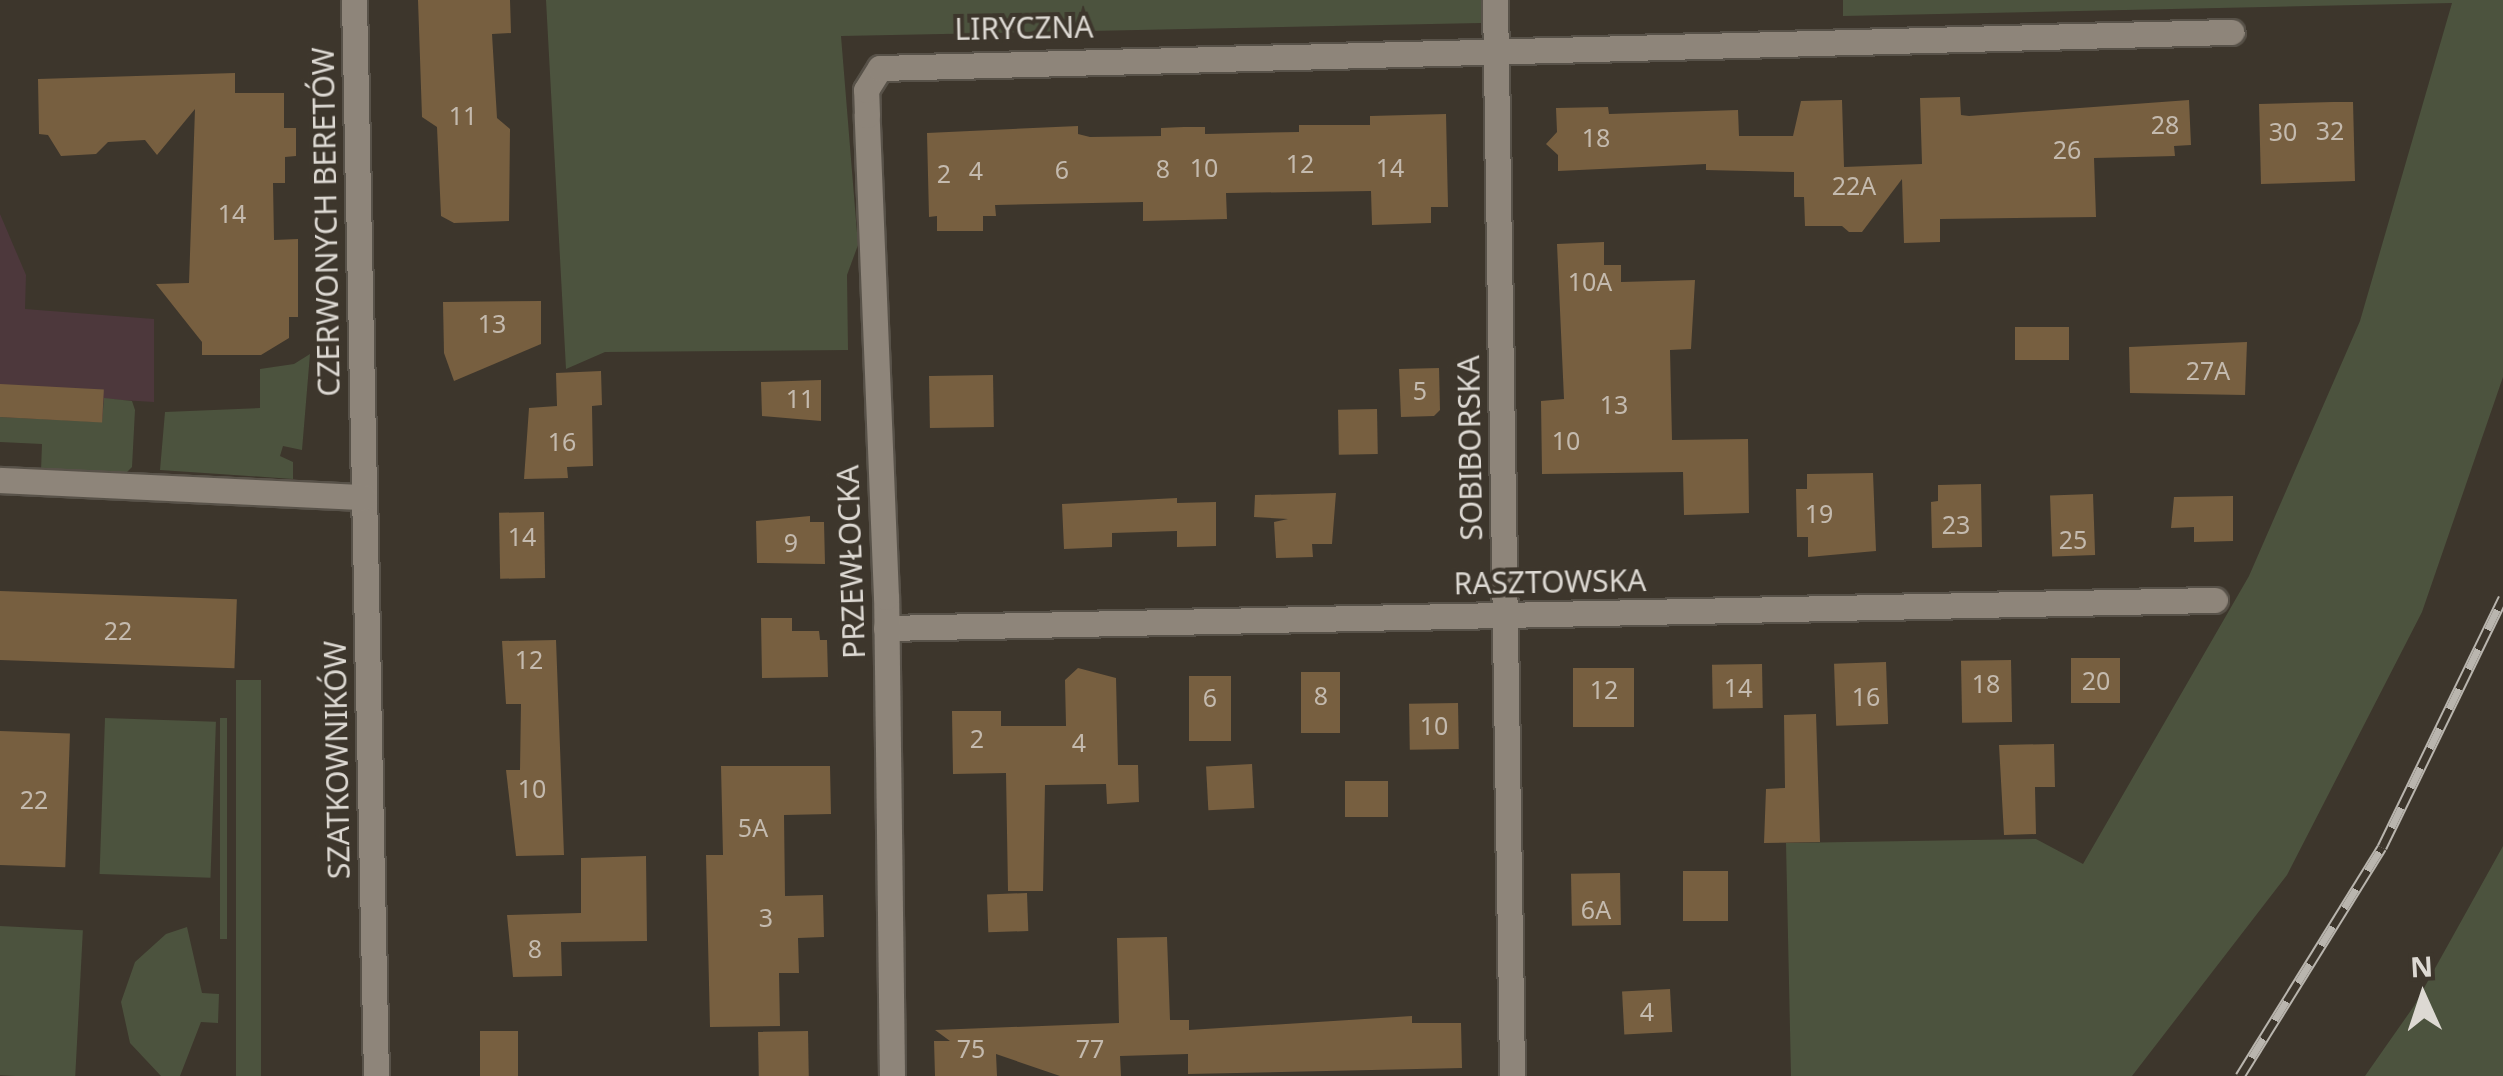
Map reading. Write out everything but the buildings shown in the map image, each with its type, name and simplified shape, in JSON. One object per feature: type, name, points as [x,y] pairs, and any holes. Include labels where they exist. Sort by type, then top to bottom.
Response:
[{"type":"street","name":"CZERWONYCH BERETÓW","points":[[354,0],[364,442]]},
{"type":"street","name":"SOBIBORSKA","points":[[1495,0],[1512,1076]]},
{"type":"street","name":"LIRYCZNA","points":[[896,64],[2232,32]]},
{"type":"street","name":"PRZEWŁOCKA","points":[[892,1076],[886,628],[866,90],[880,68],[896,64]]},
{"type":"street","name":"SZATKOWNIKÓW","points":[[364,442],[376,1076]]},
{"type":"street","points":[[0,480],[364,497]]},
{"type":"street","name":"RASZTOWSKA","points":[[886,628],[2215,600]]},
{"type":"shaded area","points":[[0,214],[26,275],[25,309],[154,319],[154,402],[104,399],[103,422],[0,417]]},
{"type":"green space","points":[[546,0],[1481,0],[1481,23],[841,36],[858,245],[847,275],[848,350],[605,352],[566,369]]},
{"type":"green space","points":[[1843,0],[2503,0],[2503,377],[2422,612],[2287,875],[2132,1076],[1791,1076],[1786,843],[2036,839],[2083,864],[2249,576],[2360,321],[2452,3],[1843,16]]},
{"type":"green space","points":[[310,354],[302,450],[283,446],[280,456],[293,462],[293,479],[160,470],[165,412],[260,408],[260,369],[294,364]]},
{"type":"green space","points":[[104,398],[132,401],[135,410],[132,467],[125,474],[41,471],[42,444],[0,442],[0,417],[102,422]]},
{"type":"green space","points":[[236,680],[261,680],[261,1076],[236,1076]]},
{"type":"green space","points":[[105,718],[216,722],[210,878],[100,874]]},
{"type":"green space","points":[[220,718],[227,718],[227,939],[220,939]]},
{"type":"green space","points":[[2503,846],[2503,1076],[2365,1076],[2414,1006]]},
{"type":"green space","points":[[0,926],[83,930],[75,1076],[0,1075]]},
{"type":"green space","points":[[187,927],[202,993],[219,994],[218,1023],[201,1022],[180,1076],[161,1076],[130,1043],[121,1002],[135,962],[166,934]]},
{"type":"railway","points":[[2240,1076],[2382,847],[2503,598]]}]
